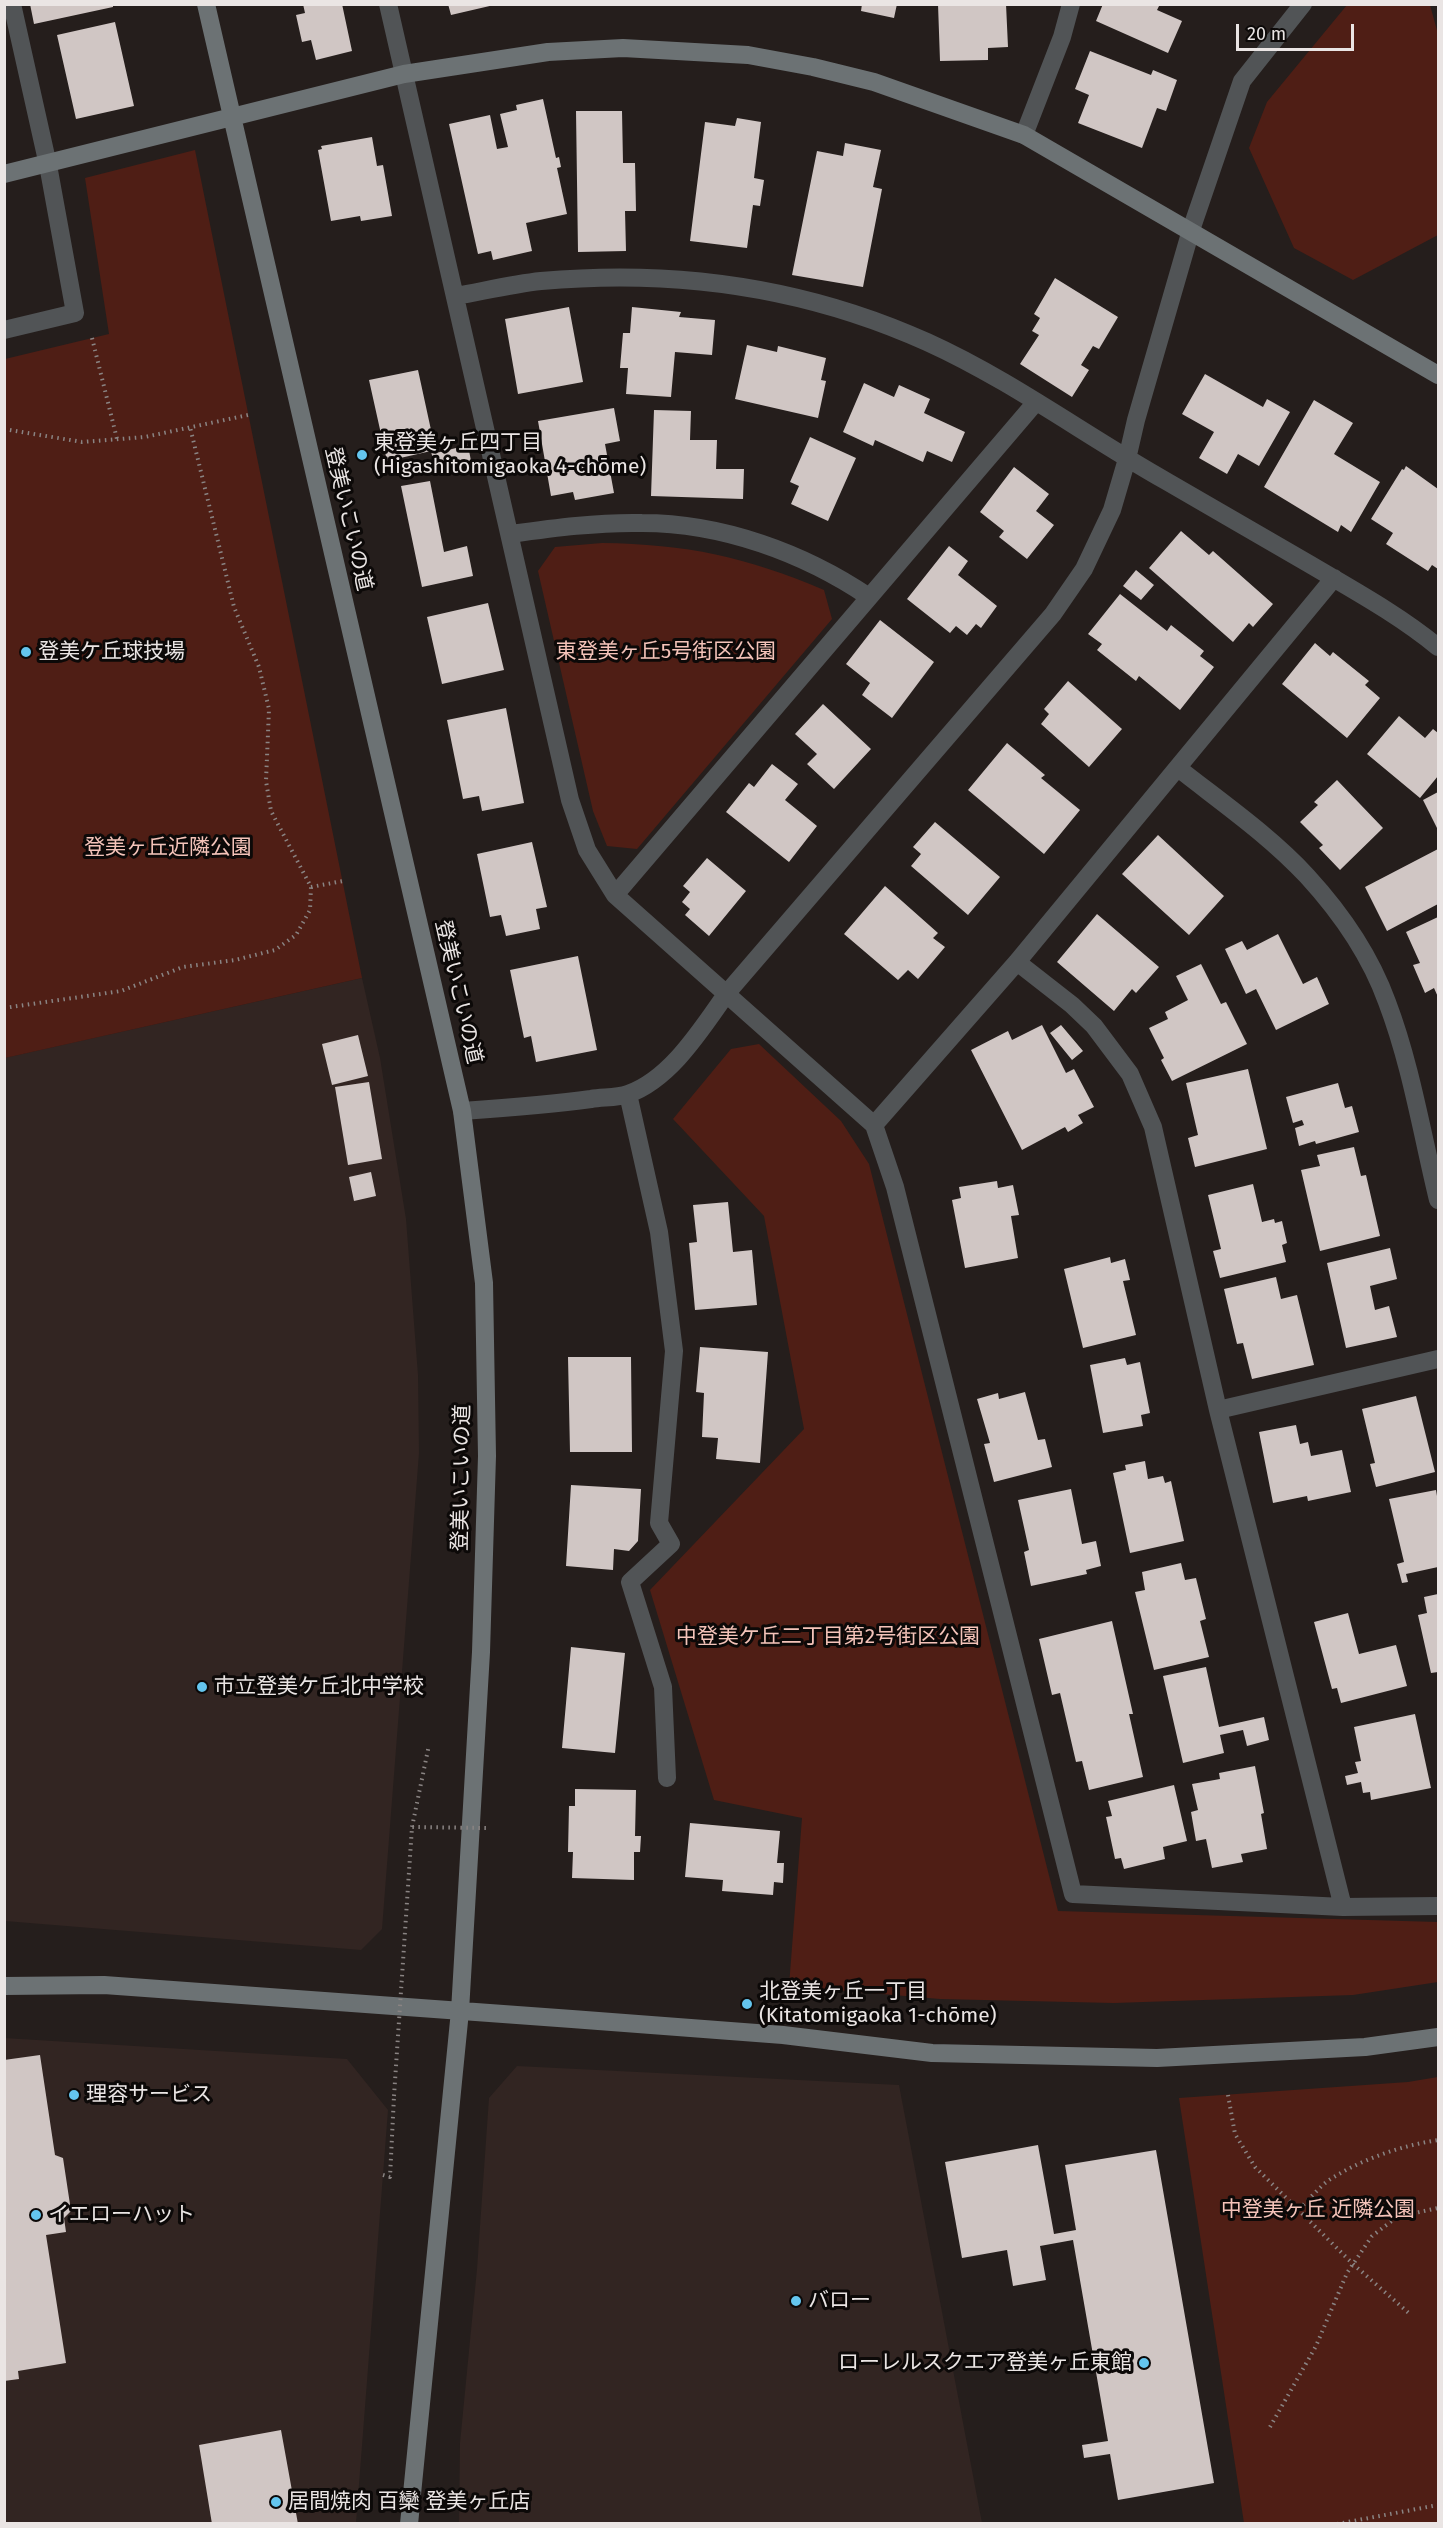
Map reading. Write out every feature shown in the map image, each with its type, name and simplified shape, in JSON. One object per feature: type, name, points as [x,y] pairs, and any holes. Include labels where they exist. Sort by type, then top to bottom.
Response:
[{"type":"street","points":[[4,330],[75,314],[48,165],[12,4]]},
{"type":"street","name":"登美いこいの道","points":[[206,4],[462,1112],[484,1283],[487,1456],[481,1652],[459,2011],[409,2523]]},
{"type":"street","points":[[388,4],[570,800],[587,850],[615,896],[874,1125],[898,1199],[1073,1894],[1343,1907],[1438,1906]]},
{"type":"street","points":[[1024,135],[1062,37],[1071,4]]},
{"type":"street","points":[[462,1112],[560,1104],[628,1094],[651,1080],[672,1063],[689,1045],[727,993],[1053,614],[1084,569],[1112,510],[1191,230],[1242,81],[1303,4]]},
{"type":"street","points":[[4,174],[48,165],[232,116],[404,74],[548,52],[623,48],[748,55],[813,67],[874,82],[1024,135],[1438,375]]},
{"type":"street","points":[[456,296],[539,281],[630,278],[692,280],[753,287],[813,300],[872,319],[929,343],[1036,402],[1127,459],[1376,602],[1438,647]]},
{"type":"street","points":[[615,896],[1036,402]]},
{"type":"street","points":[[510,534],[644,522],[689,527],[740,538],[789,554],[836,575],[869,597]]},
{"type":"street","points":[[874,1125],[1017,962],[1334,578]]},
{"type":"street","points":[[1178,768],[1305,874],[1330,902],[1352,933],[1371,966],[1390,1009],[1438,1200]]},
{"type":"street","points":[[1017,962],[1072,1005],[1114,1050],[1143,1100],[1153,1127],[1218,1410],[1343,1907]]},
{"type":"street","points":[[628,1094],[659,1232],[674,1351],[659,1523],[671,1544],[630,1582],[663,1687],[667,1778]]},
{"type":"street","points":[[1218,1410],[1438,1359]]},
{"type":"street","points":[[4,1986],[104,1985],[783,2035],[932,2053],[1157,2058],[1365,2047],[1438,2037]]},
{"type":"path","points":[[75,314],[92,338],[117,439]]},
{"type":"path","points":[[4,429],[82,442],[145,437],[248,415]]},
{"type":"path","points":[[4,1008],[121,992],[183,967],[236,960],[275,951],[296,935],[310,910],[311,887],[271,811],[266,781],[269,709],[259,667],[234,607],[190,427]]},
{"type":"path","points":[[311,887],[343,881]]},
{"type":"path","points":[[383,2175],[390,2177],[412,1827],[429,1745]]},
{"type":"path","points":[[412,1827],[486,1828]]},
{"type":"path","points":[[1228,2095],[1235,2134],[1255,2167],[1353,2264],[1411,2315]]},
{"type":"path","points":[[1299,2209],[1328,2181],[1365,2161],[1399,2148],[1438,2140]]},
{"type":"path","points":[[1270,2427],[1316,2346],[1353,2264],[1372,2236],[1397,2217],[1438,2208]]},
{"type":"path","points":[[1337,2523],[1438,2505]]},
{"type":"shaded area","name":"市立登美ケ丘北中学校","points":[[362,978],[380,1058],[406,1219],[418,1375],[419,1453],[382,1929],[361,1950],[5,1921],[4,1058]]},
{"type":"shaded area","points":[[4,2038],[347,2059],[388,2110],[356,2523],[5,2523]]},
{"type":"shaded area","points":[[517,2066],[899,2085],[982,2523],[459,2523],[460,2443],[477,2269],[489,2098]]},
{"type":"green space","points":[[1347,5],[1430,5],[1438,34],[1438,235],[1353,280],[1294,248],[1249,148],[1267,102]]},
{"type":"green space","name":"登美ヶ丘近隣公園","points":[[195,150],[362,978],[5,1058],[5,359],[109,334],[85,178]]},
{"type":"green space","name":"東登美ヶ丘5号街区公園","points":[[602,543],[661,546],[716,554],[769,569],[824,590],[832,619],[637,849],[607,846],[593,811],[538,571],[555,547]]},
{"type":"green space","name":"中登美ケ丘二丁目第2号街区公園","points":[[759,1044],[841,1121],[869,1164],[1058,1911],[1438,1922],[1438,1982],[1353,1995],[1114,2003],[940,1999],[789,1986],[802,1818],[714,1800],[650,1590],[804,1429],[764,1216],[673,1119],[731,1049]]},
{"type":"green space","name":"中登美ヶ丘 近隣公園","points":[[1438,2077],[1438,2523],[1244,2523],[1179,2098],[1408,2082]]},
{"type":"building","points":[[30,4],[113,4],[113,7],[34,24]]},
{"type":"building","points":[[303,4],[342,4],[352,51],[316,60],[311,40],[302,42],[296,15],[305,13]]},
{"type":"building","points":[[448,4],[494,4],[494,5],[451,15]]},
{"type":"building","points":[[862,4],[897,4],[894,18],[861,11]]},
{"type":"building","points":[[938,4],[1006,4],[1008,47],[988,48],[988,60],[940,61]]},
{"type":"building","points":[[1103,4],[1160,4],[1157,10],[1182,21],[1168,53],[1096,21]]},
{"type":"building","points":[[115,22],[134,106],[76,119],[57,35]]},
{"type":"building","points":[[1090,51],[1151,75],[1153,70],[1177,80],[1166,111],[1157,108],[1142,148],[1078,123],[1089,95],[1075,89]]},
{"type":"building","points":[[543,99],[556,158],[559,157],[561,167],[557,168],[567,214],[526,223],[532,251],[493,260],[491,251],[478,254],[449,124],[490,115],[497,149],[508,147],[500,114],[517,110],[516,105]]},
{"type":"building","points":[[576,111],[622,111],[623,163],[635,163],[636,211],[625,211],[626,251],[578,252]]},
{"type":"building","points":[[737,118],[761,122],[754,178],[764,180],[760,206],[753,205],[747,248],[690,241],[705,122],[735,126]]},
{"type":"building","points":[[372,137],[377,166],[383,165],[392,216],[361,221],[360,216],[331,221],[318,150],[322,149],[321,146]]},
{"type":"building","points":[[845,143],[881,150],[873,187],[882,189],[863,287],[792,275],[817,151],[843,156]]},
{"type":"building","points":[[1055,278],[1118,317],[1099,349],[1093,346],[1081,365],[1089,370],[1072,397],[1020,364],[1039,335],[1032,331],[1040,318],[1034,314]]},
{"type":"building","points":[[569,307],[583,382],[518,394],[505,319]]},
{"type":"building","points":[[632,307],[681,312],[679,317],[715,320],[712,355],[675,352],[671,397],[626,394],[628,368],[620,368],[623,333],[630,333]]},
{"type":"building","points":[[747,345],[777,352],[778,346],[826,358],[821,380],[826,381],[818,418],[735,399]]},
{"type":"building","points":[[418,370],[436,453],[468,445],[471,461],[435,469],[431,451],[387,461],[369,380]]},
{"type":"building","points":[[1205,374],[1263,407],[1267,399],[1290,412],[1259,466],[1238,454],[1227,474],[1199,458],[1214,432],[1182,414]]},
{"type":"building","points":[[864,383],[894,397],[899,385],[930,399],[924,413],[965,432],[952,462],[927,451],[923,462],[875,440],[873,446],[843,432]]},
{"type":"building","points":[[1314,400],[1353,423],[1334,454],[1380,482],[1351,532],[1341,525],[1338,532],[1264,487]]},
{"type":"building","points":[[614,408],[620,441],[605,444],[614,493],[575,500],[573,492],[551,496],[538,421]]},
{"type":"building","points":[[654,410],[691,411],[690,440],[717,440],[716,469],[744,469],[743,499],[651,496]]},
{"type":"building","points":[[810,437],[856,458],[828,521],[791,504],[799,486],[790,482]]},
{"type":"building","points":[[1406,466],[1438,489],[1438,569],[1432,565],[1428,571],[1386,544],[1393,533],[1371,519]]},
{"type":"building","points":[[1014,467],[1049,494],[1036,511],[1054,525],[1027,559],[999,537],[1004,531],[980,512]]},
{"type":"building","points":[[430,481],[444,552],[467,546],[473,576],[422,587],[401,486]]},
{"type":"building","points":[[1181,531],[1209,555],[1213,551],[1273,604],[1253,627],[1249,623],[1233,642],[1149,568]]},
{"type":"building","points":[[949,546],[968,561],[958,575],[997,606],[981,628],[976,624],[967,635],[956,626],[950,633],[907,599]]},
{"type":"building","points":[[1136,570],[1154,585],[1141,600],[1123,586]]},
{"type":"building","points":[[1120,594],[1167,631],[1171,625],[1204,651],[1200,656],[1214,667],[1180,710],[1139,676],[1136,681],[1097,650],[1102,644],[1088,634]]},
{"type":"building","points":[[488,603],[504,670],[442,684],[427,617]]},
{"type":"building","points":[[880,620],[934,662],[892,718],[862,695],[870,683],[846,664]]},
{"type":"building","points":[[1315,643],[1330,656],[1333,652],[1369,681],[1365,685],[1380,698],[1347,738],[1282,684]]},
{"type":"building","points":[[1068,681],[1122,729],[1089,767],[1041,724],[1049,714],[1044,709]]},
{"type":"building","points":[[823,704],[871,749],[834,789],[807,764],[817,754],[795,734]]},
{"type":"building","points":[[506,708],[524,803],[482,811],[479,796],[463,799],[447,720]]},
{"type":"building","points":[[1399,716],[1425,738],[1433,729],[1438,733],[1438,776],[1420,798],[1367,754]]},
{"type":"building","points":[[1007,743],[1045,775],[1041,778],[1080,810],[1044,854],[968,790]]},
{"type":"building","points":[[772,764],[798,784],[785,800],[817,826],[789,862],[726,812],[749,783],[754,787]]},
{"type":"building","points":[[1337,780],[1383,828],[1340,870],[1319,848],[1323,845],[1300,822],[1318,805],[1314,802]]},
{"type":"building","points":[[1438,792],[1438,830],[1423,800]]},
{"type":"building","points":[[935,822],[1000,877],[968,915],[911,866],[921,854],[913,847]]},
{"type":"building","points":[[1158,835],[1224,896],[1189,935],[1122,874]]},
{"type":"building","points":[[532,842],[547,907],[536,909],[540,929],[506,936],[501,915],[490,917],[477,854]]},
{"type":"building","points":[[1438,849],[1438,904],[1387,931],[1365,887]]},
{"type":"building","points":[[707,858],[746,891],[709,936],[685,915],[690,909],[682,902],[690,892],[683,886]]},
{"type":"building","points":[[885,886],[938,933],[933,938],[945,947],[918,979],[908,970],[898,980],[844,934]]},
{"type":"building","points":[[1097,914],[1159,967],[1136,993],[1132,989],[1114,1011],[1057,962]]},
{"type":"building","points":[[1438,917],[1438,997],[1434,988],[1425,993],[1413,965],[1420,963],[1406,932]]},
{"type":"building","points":[[1278,934],[1303,984],[1317,977],[1329,1004],[1276,1030],[1256,989],[1246,994],[1225,949],[1242,941],[1247,950]]},
{"type":"building","points":[[578,956],[597,1050],[536,1062],[531,1036],[524,1038],[510,970]]},
{"type":"building","points":[[1201,964],[1221,1004],[1226,1002],[1247,1044],[1172,1081],[1161,1060],[1164,1058],[1149,1028],[1168,1019],[1165,1012],[1188,1000],[1176,976]]},
{"type":"building","points":[[1042,1025],[1066,1073],[1074,1069],[1094,1107],[1078,1115],[1083,1123],[1068,1132],[1065,1127],[1022,1150],[971,1050],[1008,1031],[1012,1040]]},
{"type":"building","points":[[1061,1025],[1083,1051],[1072,1060],[1050,1033]]},
{"type":"building","points":[[358,1035],[368,1076],[332,1085],[322,1044]]},
{"type":"building","points":[[1248,1069],[1267,1149],[1195,1167],[1188,1138],[1198,1135],[1186,1083]]},
{"type":"building","points":[[369,1082],[382,1159],[348,1165],[335,1087]]},
{"type":"building","points":[[1338,1083],[1345,1108],[1352,1106],[1359,1132],[1316,1144],[1315,1141],[1299,1146],[1295,1128],[1304,1125],[1302,1120],[1293,1123],[1286,1097]]},
{"type":"building","points":[[1354,1147],[1361,1176],[1366,1175],[1380,1236],[1320,1251],[1301,1170],[1320,1166],[1317,1155]]},
{"type":"building","points":[[371,1172],[376,1196],[354,1201],[349,1177]]},
{"type":"building","points":[[997,1181],[998,1188],[1013,1185],[1019,1215],[1011,1216],[1018,1258],[965,1268],[952,1200],[961,1198],[959,1187]]},
{"type":"building","points":[[1253,1184],[1262,1222],[1274,1219],[1275,1223],[1282,1221],[1287,1243],[1282,1245],[1286,1262],[1220,1278],[1213,1251],[1221,1249],[1208,1195]]},
{"type":"building","points":[[728,1202],[733,1252],[752,1250],[757,1305],[695,1310],[689,1243],[697,1242],[693,1205]]},
{"type":"building","points":[[1390,1248],[1397,1279],[1370,1286],[1375,1310],[1389,1306],[1397,1337],[1346,1348],[1327,1263]]},
{"type":"building","points":[[1110,1257],[1111,1263],[1125,1259],[1130,1280],[1123,1281],[1136,1335],[1083,1348],[1064,1269]]},
{"type":"building","points":[[1276,1277],[1281,1299],[1297,1295],[1314,1365],[1252,1379],[1243,1343],[1237,1344],[1224,1289]]},
{"type":"building","points":[[700,1347],[768,1352],[760,1463],[716,1459],[718,1438],[702,1437],[704,1393],[696,1392]]},
{"type":"building","points":[[568,1357],[631,1357],[632,1452],[570,1452]]},
{"type":"building","points":[[1125,1358],[1127,1365],[1140,1362],[1150,1413],[1141,1415],[1143,1426],[1103,1433],[1090,1365]]},
{"type":"building","points":[[1025,1392],[1038,1440],[1045,1439],[1052,1467],[994,1482],[984,1444],[990,1443],[977,1399],[998,1393],[999,1399]]},
{"type":"building","points":[[1416,1396],[1435,1472],[1376,1487],[1370,1464],[1375,1463],[1362,1409]]},
{"type":"building","points":[[1296,1425],[1300,1444],[1308,1442],[1311,1456],[1342,1450],[1351,1492],[1308,1501],[1307,1496],[1273,1503],[1259,1432]]},
{"type":"building","points":[[1145,1461],[1148,1479],[1163,1476],[1165,1483],[1171,1481],[1184,1541],[1130,1553],[1113,1473],[1126,1470],[1125,1465]]},
{"type":"building","points":[[571,1485],[641,1489],[638,1541],[629,1551],[614,1549],[613,1570],[566,1566]]},
{"type":"building","points":[[1071,1489],[1082,1544],[1096,1541],[1101,1566],[1086,1570],[1087,1574],[1031,1586],[1024,1552],[1029,1550],[1018,1500]]},
{"type":"building","points":[[1436,1490],[1438,1567],[1406,1574],[1408,1582],[1402,1583],[1397,1564],[1404,1562],[1389,1499]]},
{"type":"building","points":[[1181,1563],[1185,1580],[1196,1578],[1206,1619],[1200,1621],[1209,1657],[1154,1670],[1135,1592],[1145,1590],[1142,1572]]},
{"type":"building","points":[[1438,1594],[1438,1672],[1431,1673],[1418,1615],[1427,1613],[1424,1597]]},
{"type":"building","points":[[1348,1613],[1359,1654],[1396,1645],[1407,1686],[1341,1703],[1337,1688],[1332,1689],[1314,1622]]},
{"type":"building","points":[[1112,1621],[1133,1714],[1129,1714],[1143,1777],[1089,1790],[1082,1761],[1076,1762],[1060,1693],[1052,1695],[1039,1639]]},
{"type":"building","points":[[571,1647],[625,1653],[615,1753],[562,1748]]},
{"type":"building","points":[[1206,1667],[1219,1727],[1264,1717],[1269,1740],[1247,1746],[1243,1730],[1220,1735],[1224,1753],[1183,1763],[1163,1676]]},
{"type":"building","points":[[1415,1714],[1431,1788],[1371,1800],[1370,1792],[1363,1793],[1361,1782],[1347,1785],[1345,1776],[1358,1773],[1355,1762],[1361,1761],[1354,1727]]},
{"type":"building","points":[[1255,1766],[1264,1813],[1261,1814],[1267,1849],[1241,1854],[1243,1862],[1212,1868],[1206,1839],[1196,1841],[1191,1812],[1198,1810],[1192,1784],[1220,1779],[1219,1773]]},
{"type":"building","points":[[1174,1785],[1187,1841],[1163,1847],[1165,1859],[1124,1869],[1121,1858],[1115,1859],[1106,1817],[1112,1816],[1108,1801]]},
{"type":"building","points":[[575,1789],[636,1790],[635,1836],[641,1836],[640,1852],[634,1852],[634,1880],[572,1878],[573,1852],[568,1852],[569,1806],[575,1806]]},
{"type":"building","points":[[690,1823],[780,1831],[777,1863],[784,1863],[783,1883],[774,1882],[773,1895],[722,1891],[723,1880],[685,1877]]},
{"type":"building","name":"イエローハット","points":[[40,2055],[55,2155],[63,2158],[71,2211],[64,2218],[66,2232],[46,2235],[66,2363],[18,2371],[19,2379],[4,2381],[4,2060]]},
{"type":"building","name":"ローレルスクエア登美ヶ丘東館","points":[[1038,2145],[1054,2234],[1076,2230],[1065,2165],[1156,2150],[1214,2483],[1118,2500],[1110,2454],[1084,2458],[1082,2445],[1108,2441],[1073,2240],[1040,2246],[1046,2280],[1013,2286],[1007,2250],[962,2258],[945,2162]]},
{"type":"building","points":[[281,2430],[298,2524],[212,2524],[199,2445]]},
{"type":"place","name":"東登美ヶ丘四丁目 (Higashitomigaoka 4-chōme)","points":[[362,455]]},
{"type":"place","name":"登美ケ丘球技場","points":[[26,652]]},
{"type":"place","name":"市立登美ケ丘北中学校","points":[[202,1687]]},
{"type":"place","name":"北登美ヶ丘一丁目 (Kitatomigaoka 1-chōme)","points":[[747,2004]]},
{"type":"place","name":"理容サービス","points":[[74,2095]]},
{"type":"place","name":"イエローハット","points":[[36,2215]]},
{"type":"place","name":"バロー","points":[[796,2301]]},
{"type":"place","name":"ローレルスクエア登美ヶ丘東館","points":[[1144,2363]]},
{"type":"place","name":"居間焼肉 百欒 登美ヶ丘店","points":[[276,2502]]}]
